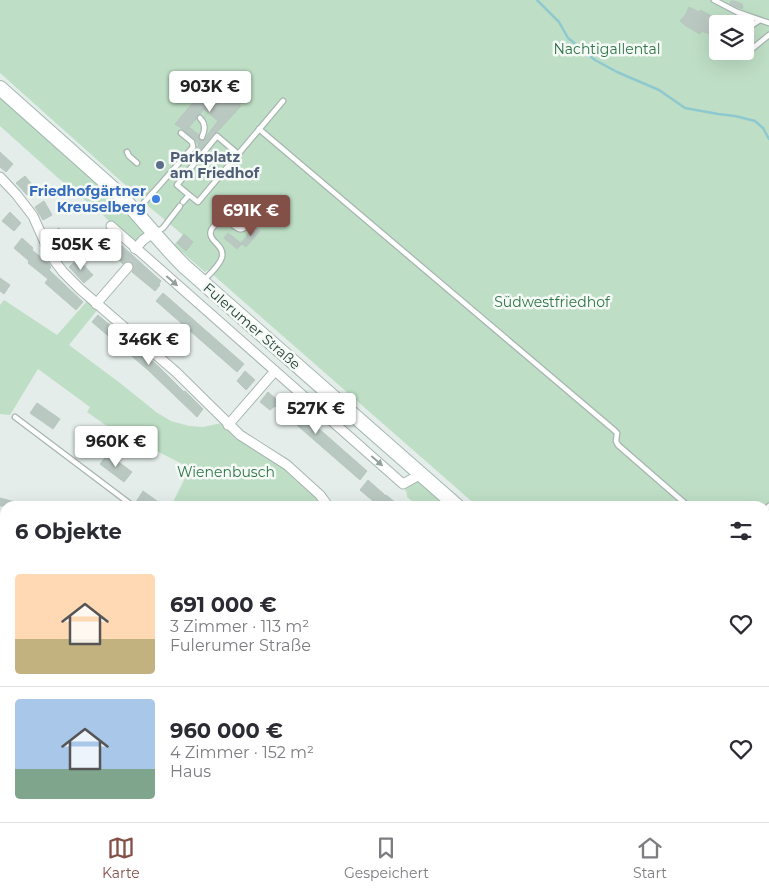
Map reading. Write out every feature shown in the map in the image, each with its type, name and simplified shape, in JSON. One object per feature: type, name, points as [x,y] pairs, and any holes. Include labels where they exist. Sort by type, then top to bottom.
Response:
[{"type":"main road","name":"Fulerumer Straße","points":[[0,88],[118,193],[179,261],[452,501]]},
{"type":"street","points":[[0,177],[16,194],[32,216],[51,256],[63,272],[80,289],[176,372],[240,436],[286,465],[320,494],[325,501]]},
{"type":"street","name":"Fulerumer Straße","points":[[108,224],[137,254],[275,371],[403,484],[421,474]]},
{"type":"street","points":[[137,254],[144,240],[154,233]]},
{"type":"street","points":[[96,304],[128,267]]},
{"type":"street","name":"Fulerumer Straße","points":[[228,425],[275,371]]},
{"type":"lane","points":[[714,0],[737,12],[769,23]]},
{"type":"lane","points":[[754,24],[760,20]]},
{"type":"lane","points":[[754,47],[769,35]]},
{"type":"lane","points":[[238,154],[218,136],[177,185],[198,202],[283,101]]},
{"type":"lane","points":[[200,118],[204,123],[202,137]]},
{"type":"lane","points":[[259,129],[602,419],[617,433],[616,441],[618,445],[682,501]]},
{"type":"lane","points":[[181,133],[192,142],[193,146]]},
{"type":"lane","points":[[135,211],[197,142]]},
{"type":"lane","points":[[127,152],[137,163]]},
{"type":"lane","points":[[154,233],[163,228],[189,195]]},
{"type":"lane","points":[[202,282],[222,259],[220,248],[210,236],[213,227],[225,219],[237,229],[242,230],[251,222]]},
{"type":"lane","points":[[16,417],[126,501]]},
{"type":"green space","name":"Südwestfriedhof","points":[[0,0],[769,0],[769,501],[471,501],[208,270],[205,272],[174,245],[183,235],[146,206],[141,199],[0,73]]},
{"type":"green space","points":[[0,94],[109,191],[150,234],[135,247],[102,214],[0,126]]},
{"type":"green space","name":"Wienenbusch","points":[[4,300],[57,335],[88,300],[98,309],[69,345],[156,412],[171,421],[189,426],[203,427],[222,423],[251,448],[295,475],[320,501],[174,501],[190,468],[104,424],[87,412],[90,407],[38,369],[10,415],[0,414],[0,305]]},
{"type":"green space","points":[[419,477],[446,501],[412,501],[407,497],[407,493],[402,485]]},
{"type":"building","points":[[731,1],[742,4],[742,9],[730,4]]},
{"type":"building","points":[[689,7],[710,15],[709,34],[702,31],[700,34],[680,21]]},
{"type":"building","points":[[216,75],[244,99],[239,105],[241,106],[214,133],[188,165],[185,162],[199,144],[175,124]],"holes":[[[204,109],[218,121],[205,140],[202,141],[199,139],[199,135],[189,127],[197,115]]]},
{"type":"building","points":[[0,152],[13,164],[6,172],[0,167]]},
{"type":"building","points":[[25,176],[35,188],[27,195],[16,183]]},
{"type":"building","points":[[44,201],[52,215],[43,220],[35,207]]},
{"type":"building","points":[[10,212],[21,223],[14,231],[2,221]]},
{"type":"building","points":[[255,226],[260,231],[246,247],[241,243]]},
{"type":"building","points":[[59,228],[69,247],[60,252],[49,234]]},
{"type":"building","points":[[228,233],[242,244],[237,249],[224,238]]},
{"type":"building","points":[[184,234],[193,242],[186,251],[177,243]]},
{"type":"building","points":[[107,236],[109,238],[111,236],[161,281],[155,291],[132,272],[134,268],[132,263],[126,261],[123,264],[103,245],[104,243],[102,242]]},
{"type":"building","points":[[22,238],[33,248],[32,250],[49,264],[51,267],[49,270],[83,302],[76,310],[45,283],[48,279],[28,263],[29,261],[14,248]]},
{"type":"building","points":[[78,259],[93,275],[84,283],[69,267]]},
{"type":"building","points":[[0,278],[10,285],[4,294],[0,291]]},
{"type":"building","points":[[163,293],[244,364],[237,372],[156,301]]},
{"type":"building","points":[[98,315],[158,366],[203,409],[197,417],[148,370],[92,322]]},
{"type":"building","points":[[245,371],[255,380],[246,390],[237,381]]},
{"type":"building","points":[[268,392],[283,405],[287,401],[367,471],[360,480],[275,406],[270,410],[260,402]]},
{"type":"building","points":[[37,403],[60,419],[53,429],[30,413]]},
{"type":"building","points":[[108,454],[132,472],[124,482],[100,464]]},
{"type":"building","points":[[368,480],[394,501],[373,501],[360,490]]},
{"type":"building","points":[[143,491],[157,501],[137,501]]},
{"type":"building","points":[[0,498],[12,501],[0,501]]},
{"type":"waterway","points":[[537,0],[559,22],[568,38],[595,60],[617,72],[659,90],[685,108],[755,121],[763,128],[769,139]]},
{"type":"tunnel","points":[[128,267],[136,258]]},
{"type":"place","name":"Parkplatz am Friedhof","points":[[160,165]]},
{"type":"place","name":"Friedhofgärtner Kreuselberg","points":[[156,199]]},
{"type":"park label","name":"Nachtigallental","points":[[607,49]]}]
